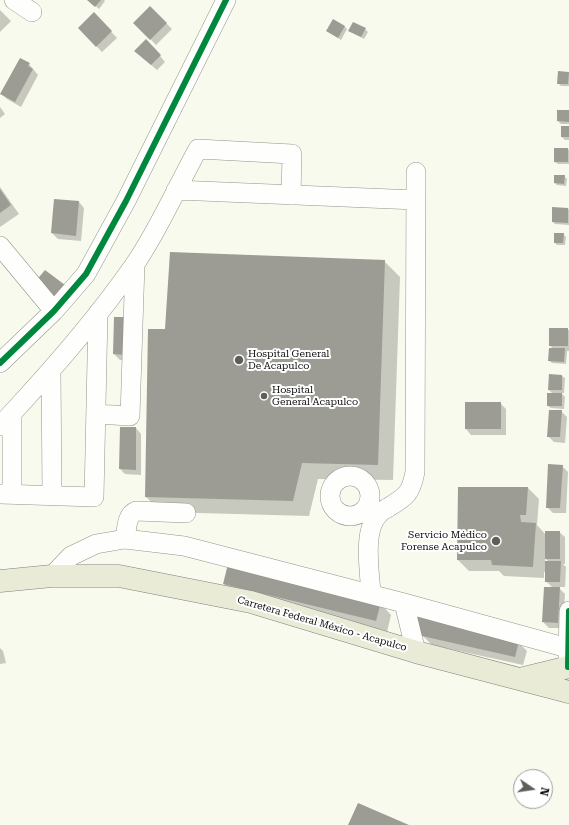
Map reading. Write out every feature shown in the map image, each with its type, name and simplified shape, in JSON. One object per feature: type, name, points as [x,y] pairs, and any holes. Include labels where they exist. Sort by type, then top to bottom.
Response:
[{"type":"main road","name":"Carretera Federal México - Acapulco","points":[[0,581],[52,576],[119,576],[244,600],[416,652],[569,692]]},
{"type":"main road","points":[[519,679],[569,665]]},
{"type":"street","points":[[14,0],[32,12]]},
{"type":"street","points":[[0,363],[54,311],[86,274],[126,201],[226,0]]},
{"type":"street","points":[[98,313],[94,497],[6,495],[6,419],[51,370],[98,313],[135,264],[155,230],[198,149],[292,154],[291,195]]},
{"type":"street","points":[[371,594],[368,552],[372,510],[406,496],[413,483],[415,472],[416,172]]},
{"type":"street","points":[[176,190],[416,200]]},
{"type":"street","points":[[0,246],[54,311]]},
{"type":"street","points":[[96,414],[130,416],[135,264]]},
{"type":"street","points":[[51,370],[52,496]]},
{"type":"street","points":[[125,539],[129,518],[132,513],[136,511],[186,513]]},
{"type":"street","points":[[52,576],[71,556],[96,544],[125,539],[184,546],[404,602],[569,665],[569,611]]},
{"type":"street","points":[[404,602],[416,652]]},
{"type":"building","points":[[87,0],[101,0],[95,7]]},
{"type":"building","points":[[150,6],[167,23],[150,40],[133,23]]},
{"type":"building","points":[[94,12],[112,31],[96,47],[78,28]]},
{"type":"building","points":[[333,19],[345,26],[338,38],[326,31]]},
{"type":"building","points":[[353,22],[366,28],[361,37],[348,31]]},
{"type":"building","points":[[146,39],[161,55],[151,65],[134,51]]},
{"type":"building","points":[[20,58],[30,63],[28,66],[33,69],[15,102],[0,94]]},
{"type":"building","points":[[558,71],[569,72],[568,84],[557,84]]},
{"type":"building","points":[[557,110],[569,110],[569,122],[557,121]]},
{"type":"building","points":[[561,126],[569,126],[569,137],[561,137]]},
{"type":"building","points":[[554,148],[568,148],[568,162],[554,162]]},
{"type":"building","points":[[554,175],[565,175],[564,184],[554,183]]},
{"type":"building","points":[[0,189],[11,205],[0,213]]},
{"type":"building","points":[[54,199],[79,201],[76,236],[51,233]]},
{"type":"building","points":[[552,207],[568,208],[568,223],[552,222]]},
{"type":"building","points":[[554,233],[564,233],[563,243],[554,243]]},
{"type":"building","name":"Hospital General Acapulco","points":[[170,252],[385,260],[378,465],[302,463],[293,501],[145,497],[148,329],[165,329]]},
{"type":"building","points":[[45,270],[65,285],[55,297],[35,282]]},
{"type":"building","points":[[114,317],[126,317],[126,355],[113,354]]},
{"type":"building","points":[[549,328],[568,328],[568,346],[549,346]]},
{"type":"building","points":[[549,348],[565,348],[564,362],[548,361]]},
{"type":"building","points":[[549,374],[562,375],[562,390],[548,390]]},
{"type":"building","points":[[547,393],[562,393],[562,406],[547,406]]},
{"type":"building","points":[[465,402],[501,402],[501,429],[465,429]]},
{"type":"building","points":[[549,410],[562,410],[560,437],[547,437]]},
{"type":"building","points":[[120,427],[136,427],[136,470],[119,469]]},
{"type":"building","points":[[548,464],[563,465],[560,508],[546,508]]},
{"type":"building","name":"Servicio Médico Forense Acapulco","points":[[458,487],[528,487],[526,515],[520,515],[521,522],[536,523],[533,567],[492,565],[491,560],[457,560]]},
{"type":"building","points":[[545,531],[560,531],[560,559],[545,559]]},
{"type":"building","points":[[545,561],[561,561],[560,582],[545,582]]},
{"type":"building","points":[[228,564],[381,602],[376,621],[223,584]]},
{"type":"building","points":[[544,587],[560,587],[558,623],[542,622]]},
{"type":"building","points":[[417,614],[519,641],[515,657],[422,636],[410,622]]},
{"type":"building","points":[[358,803],[409,825],[348,825]]},
{"type":"cycle path","points":[[0,363],[54,311],[86,274],[126,201],[226,0]]},
{"type":"cycle path","points":[[568,667],[569,611]]},
{"type":"place","name":"Hospital General De Acapulco","points":[[239,360]]},
{"type":"place","name":"Hospital General Acapulco","points":[[264,396]]},
{"type":"place","name":"Servicio Médico Forense Acapulco","points":[[496,541]]}]
